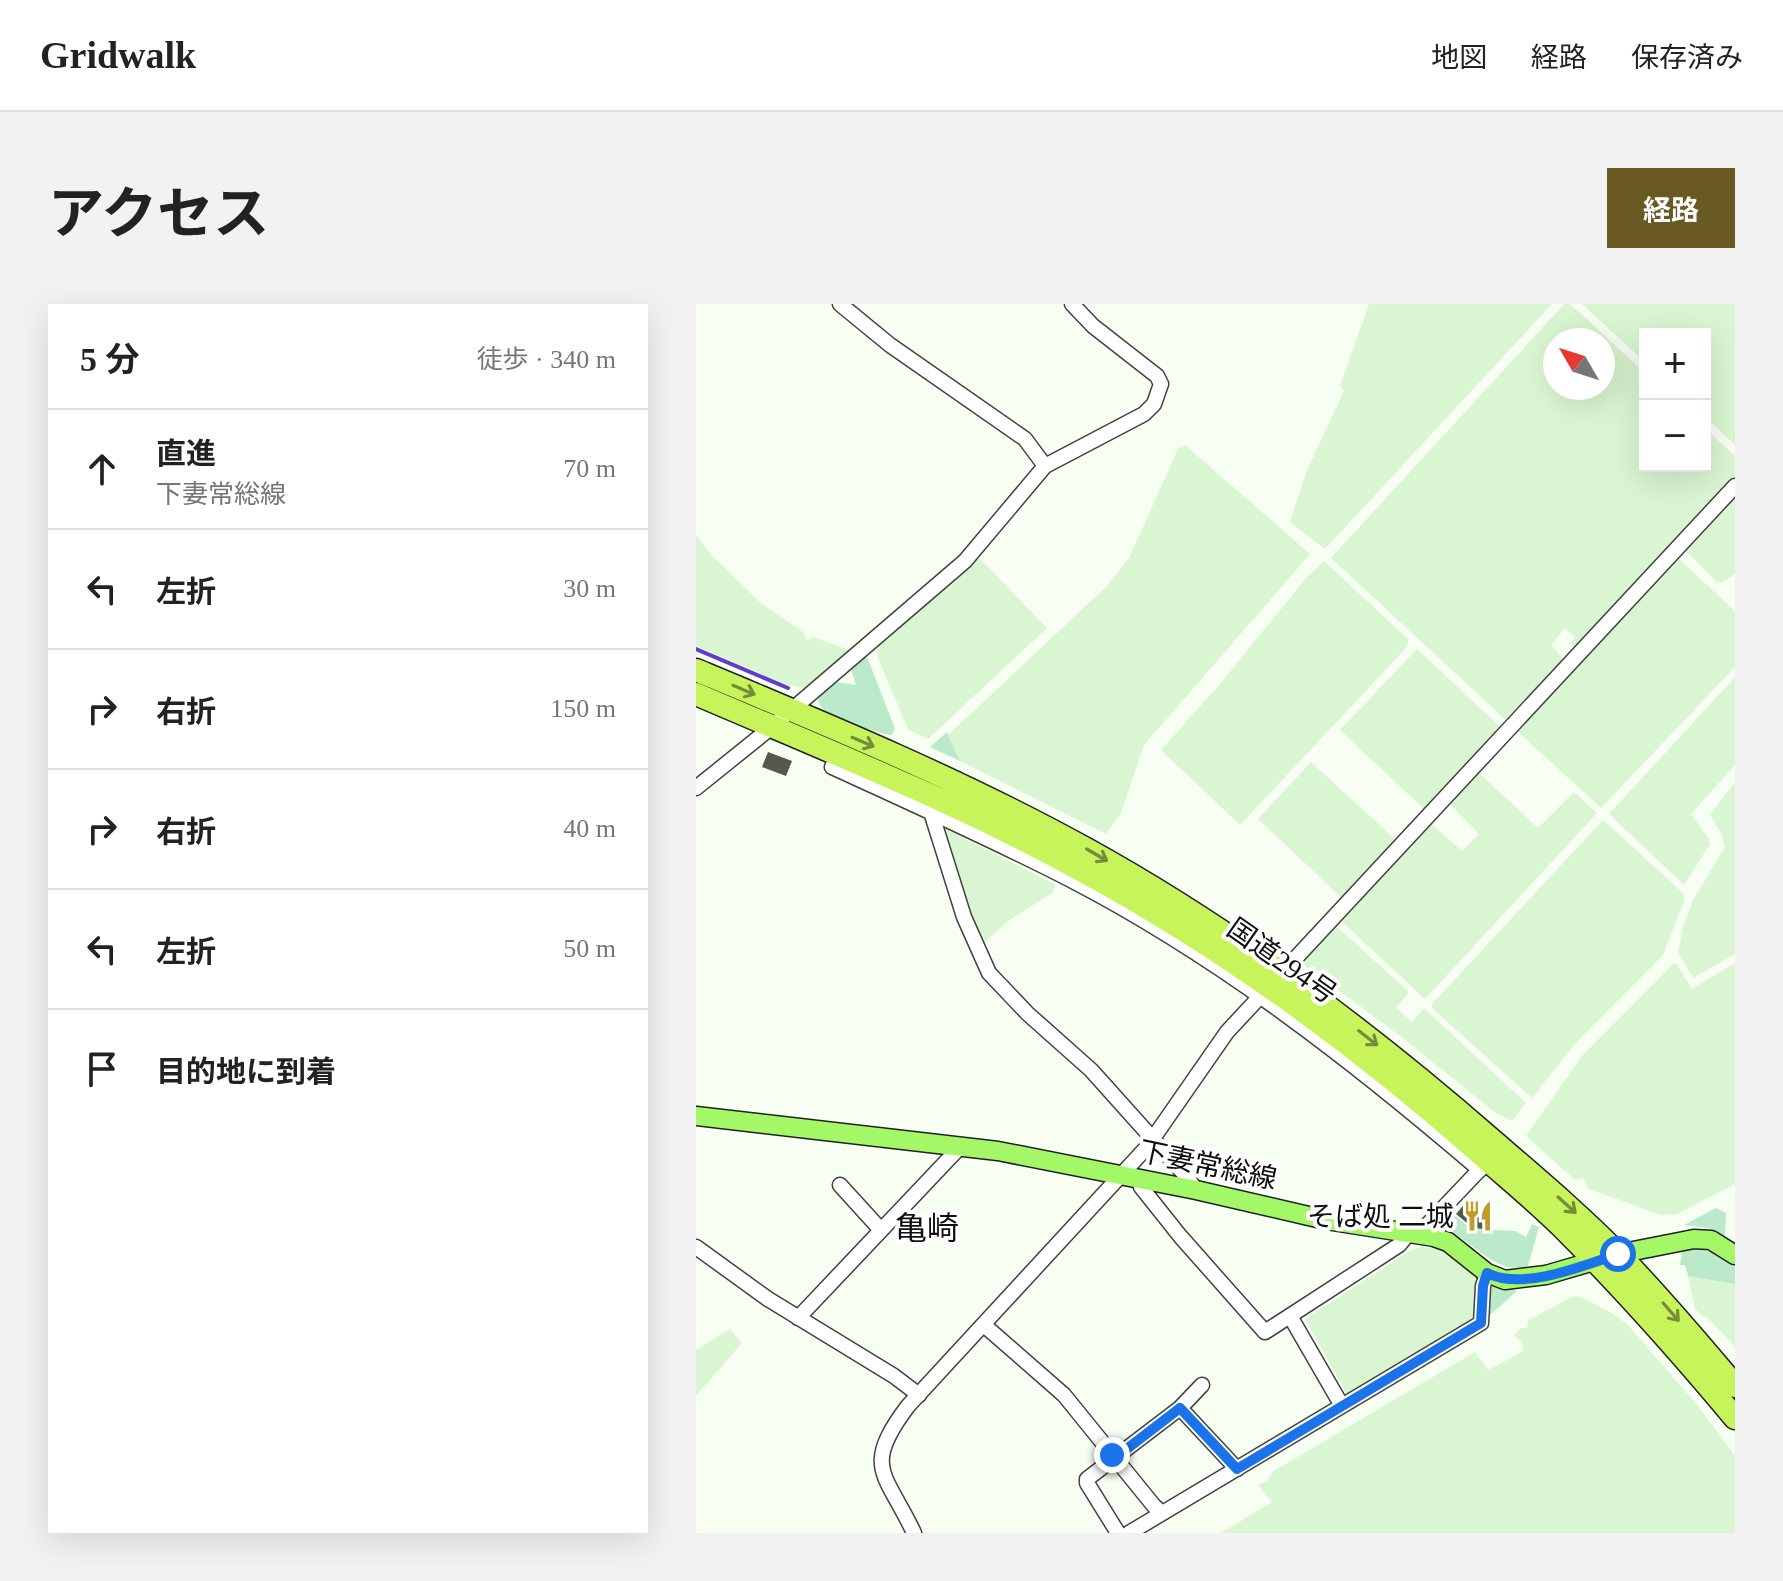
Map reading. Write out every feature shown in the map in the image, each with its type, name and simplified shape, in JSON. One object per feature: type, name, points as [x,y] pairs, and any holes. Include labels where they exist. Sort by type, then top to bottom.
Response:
[{"type":"highway","name":"国道294号","points":[[696,670],[977,794],[1088,850],[1159,891],[1272,985],[1372,1062],[1484,1165],[1556,1222],[1680,1352],[1735,1418]]},
{"type":"highway","name":"国道294号","points":[[696,694],[968,811],[1078,868],[1272,985],[1445,1098],[1569,1206],[1618,1254],[1735,1386]]},
{"type":"main road","name":"下妻常総線","points":[[696,1116],[998,1151],[1130,1176],[1326,1220],[1448,1242],[1495,1278],[1517,1281],[1670,1242],[1701,1239],[1723,1246],[1735,1255]]},
{"type":"street","points":[[840,304],[890,345],[1019,434],[1045,466]]},
{"type":"street","points":[[696,788],[965,561],[1045,466],[1144,414],[1154,404],[1161,384],[1157,376],[1093,326],[1072,304]]},
{"type":"street","points":[[914,1533],[884,1477],[880,1458],[889,1433],[919,1395],[1130,1176],[1152,1139],[1227,1032],[1735,486]]},
{"type":"street","points":[[838,754],[832,767],[1070,880],[1176,942],[1272,985]]},
{"type":"street","points":[[931,812],[964,917],[989,973],[1028,1014],[1091,1070],[1196,1190]]},
{"type":"street","points":[[798,1318],[960,1147]]},
{"type":"street","points":[[1130,1176],[1265,1332],[1416,1234],[1484,1165]]},
{"type":"street","points":[[840,1185],[880,1229]]},
{"type":"street","points":[[696,1247],[798,1318],[894,1376],[919,1395]]},
{"type":"street","points":[[1129,1533],[1481,1323],[1483,1286],[1487,1273]]},
{"type":"street","points":[[1290,1316],[1342,1406]]},
{"type":"street","points":[[985,1326],[1064,1395],[1162,1513]]},
{"type":"street","points":[[1118,1533],[1087,1479],[1180,1408],[1202,1385]]},
{"type":"street","points":[[1180,1408],[1237,1469]]},
{"type":"green space","points":[[1369,304],[1552,304],[1325,549],[1290,522],[1307,470],[1344,391],[1340,386]]},
{"type":"green space","points":[[1564,304],[1569,304],[1596,328],[1543,328],[1543,400],[1615,400],[1615,345],[1639,367],[1639,472],[1711,472],[1711,434],[1735,456],[1735,479],[1576,650],[1570,644],[1575,637],[1565,628],[1551,645],[1565,660],[1507,721],[1331,558]]},
{"type":"green space","points":[[1582,304],[1735,304],[1735,445],[1711,423],[1711,328],[1639,328],[1639,356],[1615,334],[1615,328],[1608,328]]},
{"type":"green space","points":[[1185,445],[1310,554],[1144,745],[1121,813],[1106,834],[960,761],[948,735],[1105,588],[1129,558],[1179,447]]},
{"type":"green space","points":[[1735,496],[1735,574],[1721,583],[1685,550]]},
{"type":"green space","points":[[696,535],[712,556],[760,602],[803,632],[805,638],[813,637],[849,650],[802,688],[785,684],[696,646]]},
{"type":"green space","points":[[1677,557],[1735,611],[1735,667],[1601,808],[1516,730]]},
{"type":"green space","points":[[979,558],[1047,628],[928,739],[908,729],[878,658],[877,647]]},
{"type":"green space","points":[[1324,561],[1409,640],[1405,649],[1240,825],[1161,750],[1219,685],[1307,577]]},
{"type":"green space","points":[[1417,649],[1500,727],[1425,810],[1340,730]]},
{"type":"green space","points":[[866,654],[895,729],[892,735],[836,717],[819,703],[818,697],[836,682],[856,685],[850,666]]},
{"type":"green space","points":[[1735,677],[1735,765],[1691,814],[1710,844],[1684,885],[1609,814]]},
{"type":"green space","points":[[947,732],[948,735],[960,761],[930,747]]},
{"type":"green space","points":[[1311,762],[1397,841],[1343,899],[1258,819]]},
{"type":"green space","points":[[1478,772],[1538,828],[1574,792],[1597,813],[1425,999],[1340,920],[1430,823],[1462,851],[1479,834],[1449,803]]},
{"type":"green space","points":[[1735,783],[1735,954],[1693,978],[1678,952],[1683,928],[1692,902],[1725,847],[1710,814]]},
{"type":"green space","points":[[1603,820],[1681,891],[1685,899],[1663,955],[1574,1045],[1532,1098],[1432,1008],[1432,1004]]},
{"type":"green space","points":[[946,829],[1056,885],[1052,893],[1008,921],[981,946],[941,837]]},
{"type":"green space","points":[[1335,925],[1409,992],[1396,1008],[1412,1022],[1424,1008],[1526,1103],[1512,1121],[1496,1113],[1399,1035],[1300,962]]},
{"type":"green space","points":[[1735,963],[1735,1184],[1677,1214],[1661,1215],[1589,1189],[1583,1178],[1575,1180],[1526,1136],[1582,1056],[1673,964],[1677,964],[1692,989]]},
{"type":"green space","points":[[1716,1208],[1726,1213],[1725,1236],[1708,1228],[1684,1225]]},
{"type":"green space","points":[[1452,1213],[1471,1229],[1515,1231],[1526,1237],[1532,1224],[1539,1227],[1528,1266],[1504,1266],[1440,1228]]},
{"type":"green space","points":[[1422,1247],[1445,1250],[1479,1280],[1476,1322],[1349,1398],[1305,1319],[1411,1250]]},
{"type":"green space","points":[[1692,1248],[1710,1250],[1730,1262],[1735,1267],[1735,1284],[1688,1276],[1685,1265],[1680,1265],[1682,1251]]},
{"type":"green space","points":[[1688,1276],[1735,1284],[1735,1347],[1707,1317],[1695,1309]]},
{"type":"green space","points":[[1491,1286],[1517,1291],[1490,1315],[1487,1291]]},
{"type":"green space","points":[[1572,1297],[1581,1297],[1627,1324],[1698,1406],[1735,1456],[1735,1533],[1221,1533],[1272,1502],[1258,1485],[1267,1481],[1272,1472],[1475,1352],[1488,1370],[1524,1351],[1521,1341],[1514,1335],[1521,1328],[1527,1328],[1528,1320]]},
{"type":"green space","points":[[730,1329],[742,1343],[696,1396],[696,1350]]},
{"type":"building","points":[[768,752],[792,761],[786,776],[762,767]]},
{"type":"building","points":[[1468,1200],[1491,1219],[1483,1229],[1473,1228],[1456,1214]]},
{"type":"waterway","points":[[696,649],[788,688]]},
{"type":"place","name":"そば処 二城","points":[[1478,1216]]},
{"type":"district","name":"亀崎","points":[[927,1228]]},
{"type":"route","points":[[1112,1455],[1115,1458],[1180,1408],[1237,1469],[1481,1323],[1483,1286],[1487,1273],[1495,1278],[1517,1281],[1618,1254]]}]
